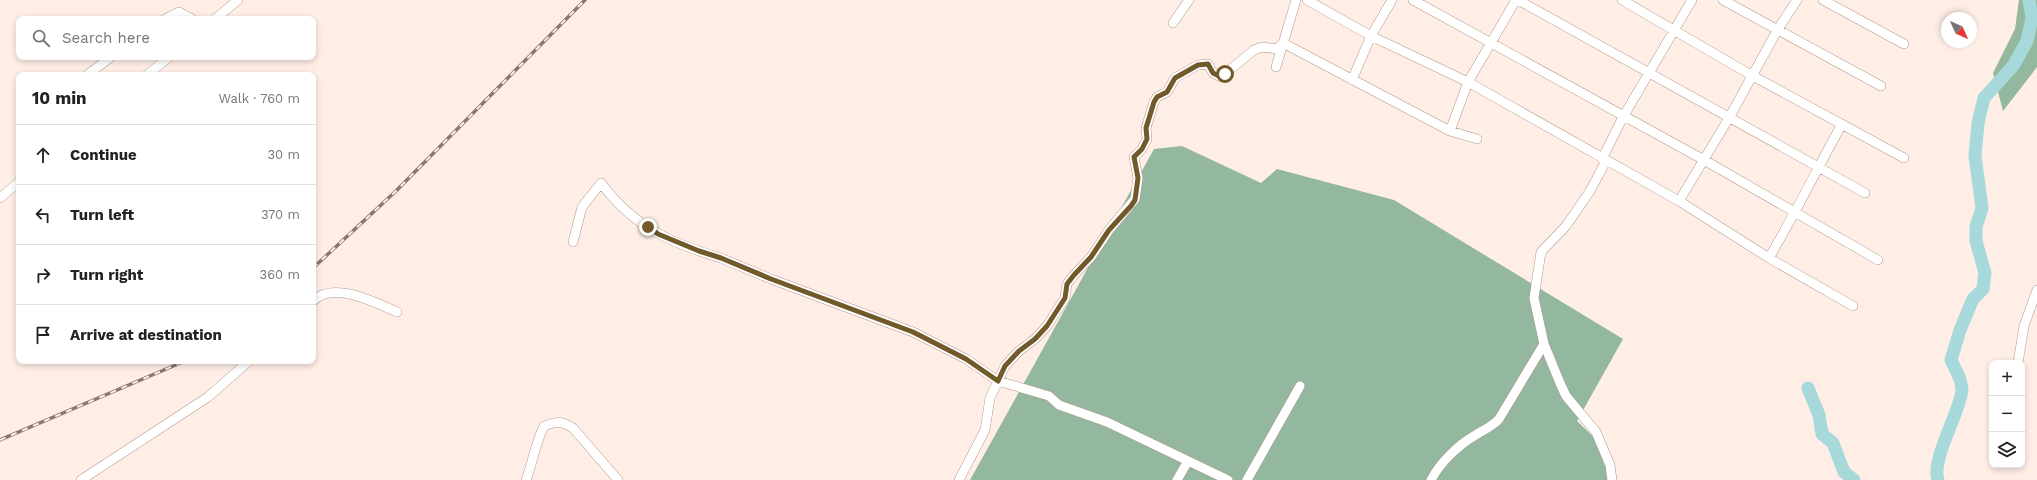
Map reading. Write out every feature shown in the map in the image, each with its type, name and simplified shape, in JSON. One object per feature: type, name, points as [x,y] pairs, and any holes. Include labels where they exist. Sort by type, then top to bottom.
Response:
[{"type":"street","points":[[219,16],[238,0]]},
{"type":"street","points":[[1173,22],[1190,0]]},
{"type":"street","points":[[1276,67],[1296,0]]},
{"type":"street","points":[[1307,0],[1371,36],[1468,82],[1679,201],[1769,258],[1853,306]]},
{"type":"street","points":[[1352,80],[1371,36],[1392,0]]},
{"type":"street","points":[[1413,0],[1491,42],[1623,117],[1704,160],[1878,260]]},
{"type":"street","points":[[1450,131],[1468,82],[1517,0],[1865,193]]},
{"type":"street","points":[[1622,0],[1751,75],[1904,158]]},
{"type":"street","points":[[1612,480],[1610,464],[1596,432],[1566,396],[1544,344],[1534,298],[1541,252],[1566,226],[1590,191],[1623,117],[1692,0]]},
{"type":"street","points":[[1723,0],[1881,86]]},
{"type":"street","points":[[1679,201],[1729,118],[1751,75],[1778,29],[1797,0]]},
{"type":"street","points":[[1823,0],[1904,44]]},
{"type":"street","points":[[170,16],[179,12],[186,16]]},
{"type":"street","points":[[1283,43],[1450,131],[1477,139]]},
{"type":"street","points":[[959,480],[985,430],[990,398],[1005,366],[1019,351],[1035,339],[1047,326],[1065,298],[1067,284],[1091,257],[1109,230],[1135,200],[1138,178],[1134,157],[1142,149],[1147,139],[1146,128],[1157,97],[1167,92],[1175,78],[1198,65],[1208,64],[1213,73],[1221,77],[1254,50],[1262,47],[1277,49],[1283,43]]},
{"type":"street","points":[[91,72],[107,60]]},
{"type":"street","points":[[151,72],[165,60]]},
{"type":"street","points":[[1769,258],[1796,213],[1818,167],[1842,124]]},
{"type":"street","points":[[574,242],[582,207],[601,182],[614,200],[627,213],[658,234],[866,316],[913,332],[966,359],[998,381],[1049,396],[1059,404],[1107,422],[1228,480]]},
{"type":"street","points":[[0,198],[16,185]]},
{"type":"street","points":[[2018,360],[2024,326],[2033,309],[2037,290]]},
{"type":"street","points":[[316,300],[331,292],[357,295],[397,312]]},
{"type":"street","points":[[1432,480],[1436,472],[1461,444],[1494,425],[1499,419],[1544,344]]},
{"type":"street","points":[[81,480],[208,396],[245,364]]},
{"type":"street","points":[[1248,480],[1300,386]]},
{"type":"street","points":[[526,480],[544,426],[557,421],[574,428],[618,480]]},
{"type":"street","points":[[1177,480],[1188,461]]},
{"type":"green space","points":[[2019,0],[2037,0],[2037,67],[2003,111],[1993,73],[2015,29]]},
{"type":"green space","points":[[1182,146],[1261,183],[1277,169],[1394,200],[1623,339],[1577,421],[1610,453],[1617,480],[970,480],[1154,149]]},
{"type":"waterway","points":[[1938,480],[1937,471],[1942,448],[1962,390],[1960,378],[1951,360],[1960,330],[1973,299],[1983,289],[1985,273],[1976,241],[1976,227],[1982,208],[1975,156],[1978,123],[1984,98],[2013,66],[2027,41],[2032,18],[2029,0]]},
{"type":"waterway","points":[[1808,388],[1819,415],[1822,434],[1833,443],[1844,472],[1854,480]]},
{"type":"railway","points":[[316,265],[396,191],[585,0]]},
{"type":"railway","points":[[0,440],[178,364]]},
{"type":"route","points":[[648,227],[658,234],[699,251],[721,258],[866,316],[913,332],[966,359],[998,381],[1005,366],[1019,351],[1035,339],[1047,326],[1065,298],[1067,284],[1091,257],[1109,230],[1135,200],[1138,178],[1134,157],[1142,149],[1147,139],[1146,128],[1157,97],[1167,92],[1175,78],[1198,65],[1208,64],[1213,73],[1221,77],[1225,74]]}]
